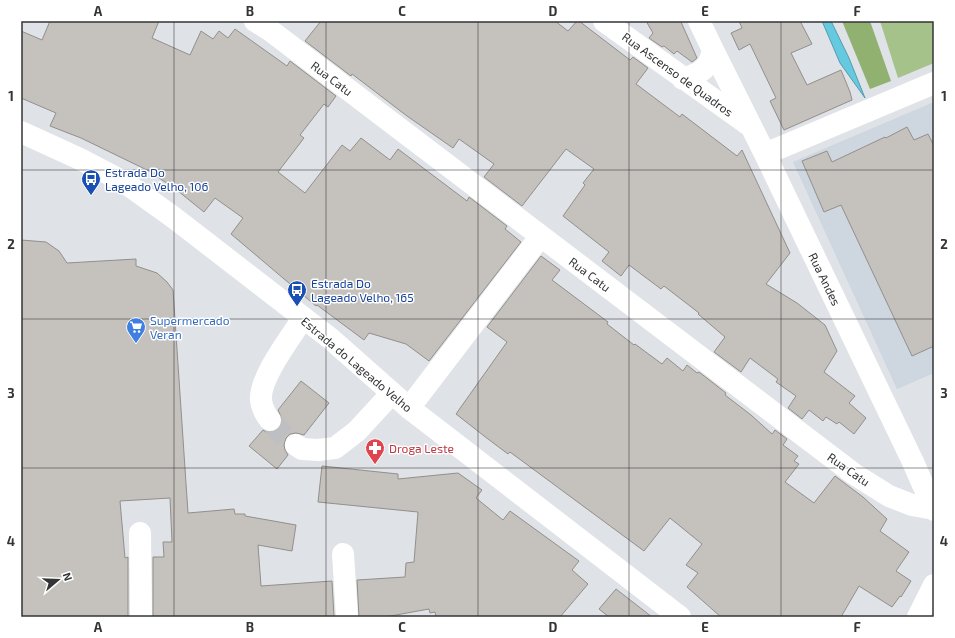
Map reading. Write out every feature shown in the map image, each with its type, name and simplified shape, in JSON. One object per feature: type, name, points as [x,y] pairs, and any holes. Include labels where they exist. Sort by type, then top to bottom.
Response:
[{"type":"street","name":"Rua Catu","points":[[256,21],[854,474],[889,496],[912,505],[934,510]]},
{"type":"street","name":"Rua Ascenso de Quadros","points":[[604,21],[752,126]]},
{"type":"street","name":"Rua Andes","points":[[699,21],[752,126],[913,462],[934,510]]},
{"type":"street","points":[[683,78],[702,71],[709,64],[713,50]]},
{"type":"street","points":[[765,154],[934,83]]},
{"type":"street","name":"Estrada do Lageado Velho","points":[[21,132],[80,159],[124,182],[173,217],[330,339],[409,408],[680,617]]},
{"type":"street","points":[[409,408],[540,237]]},
{"type":"street","points":[[270,420],[264,412],[261,399],[266,378],[303,318]]},
{"type":"street","points":[[296,445],[302,449],[318,450],[335,448],[357,431],[392,393]]},
{"type":"street","points":[[140,533],[142,617]]},
{"type":"street","points":[[344,554],[347,617]]},
{"type":"street","points":[[918,617],[934,585]]},
{"type":"shaded area","points":[[934,102],[934,373],[897,389],[793,162]]},
{"type":"green space","points":[[842,21],[870,21],[891,81],[870,89]]},
{"type":"green space","points":[[880,21],[934,21],[934,63],[898,78]]},
{"type":"water","points":[[822,21],[831,21],[849,58],[865,98],[840,63]]},
{"type":"building","points":[[50,21],[159,21],[152,38],[190,55],[201,31],[213,39],[219,31],[228,38],[235,29],[287,66],[290,61],[336,96],[328,107],[324,104],[300,135],[304,138],[278,172],[305,193],[342,145],[350,151],[361,138],[390,160],[398,149],[467,201],[469,197],[507,226],[505,229],[521,242],[429,361],[406,344],[369,333],[364,340],[317,305],[316,306],[231,234],[243,218],[215,198],[204,212],[178,191],[149,171],[81,138],[50,126],[56,113],[21,98],[21,31],[42,40]]},
{"type":"building","points":[[321,21],[555,21],[568,31],[577,21],[579,21],[630,60],[633,57],[648,68],[636,84],[680,117],[682,114],[737,156],[742,150],[790,253],[766,284],[797,303],[825,325],[837,351],[824,372],[855,396],[849,403],[866,418],[854,434],[839,422],[837,424],[826,417],[823,421],[809,410],[802,419],[788,408],[796,396],[776,382],[778,379],[750,358],[741,372],[714,352],[725,337],[698,314],[699,313],[664,286],[661,289],[629,265],[621,276],[602,261],[609,252],[563,216],[585,185],[583,183],[594,169],[566,149],[522,206],[484,177],[494,164],[459,139],[453,148],[407,116],[352,74],[351,76],[305,41]]},
{"type":"building","points":[[646,21],[681,21],[697,58],[692,62],[677,51],[674,54],[664,46],[662,47],[649,38],[653,33]]},
{"type":"building","points":[[739,21],[800,21],[812,44],[791,53],[807,85],[841,70],[852,100],[784,130],[770,101],[776,98],[750,44],[739,50],[731,33],[742,28]]},
{"type":"building","points":[[907,127],[914,140],[928,134],[934,146],[934,346],[912,356],[841,205],[824,212],[802,161],[827,151],[832,162]]},
{"type":"building","points":[[21,240],[46,242],[59,251],[67,263],[136,259],[136,266],[157,273],[167,282],[173,290],[188,513],[234,509],[235,514],[245,514],[245,516],[296,525],[292,551],[258,545],[261,586],[332,581],[334,617],[153,616],[153,557],[164,557],[163,542],[172,542],[170,498],[120,501],[125,558],[128,557],[128,617],[21,617]]},
{"type":"building","points":[[541,256],[560,270],[552,280],[608,322],[607,324],[634,345],[635,344],[662,364],[667,358],[683,371],[687,365],[697,373],[699,372],[726,393],[725,395],[751,415],[772,434],[775,430],[787,439],[783,445],[798,456],[794,461],[799,464],[785,482],[814,503],[835,476],[863,497],[887,519],[880,531],[909,552],[896,571],[911,581],[901,597],[900,596],[892,607],[859,586],[841,617],[721,617],[687,587],[698,573],[686,565],[702,544],[670,518],[644,551],[510,452],[508,454],[456,414],[507,342],[487,327]]},
{"type":"building","points":[[301,381],[329,403],[304,435],[296,433],[290,434],[286,438],[284,445],[288,455],[277,469],[249,446],[263,430],[266,432],[271,432],[278,430],[282,424],[282,419],[278,410]]},
{"type":"building","points":[[322,466],[398,474],[398,479],[458,473],[482,490],[476,498],[503,520],[510,511],[579,561],[572,570],[588,584],[560,617],[436,617],[435,612],[430,613],[429,609],[385,617],[359,617],[357,580],[405,577],[406,563],[414,562],[418,512],[318,502]]},
{"type":"building","points":[[616,589],[652,617],[609,617],[599,609]]},
{"type":"tunnel","points":[[270,420],[284,436],[296,445]]},
{"type":"place","name":"Estrada Do Lageado Velho, 106","points":[[91,196]]},
{"type":"place","name":"Estrada Do Lageado Velho, 165","points":[[297,307]]},
{"type":"place","name":"Supermercado Veran","points":[[136,344]]},
{"type":"place","name":"Droga Leste","points":[[375,465]]}]
